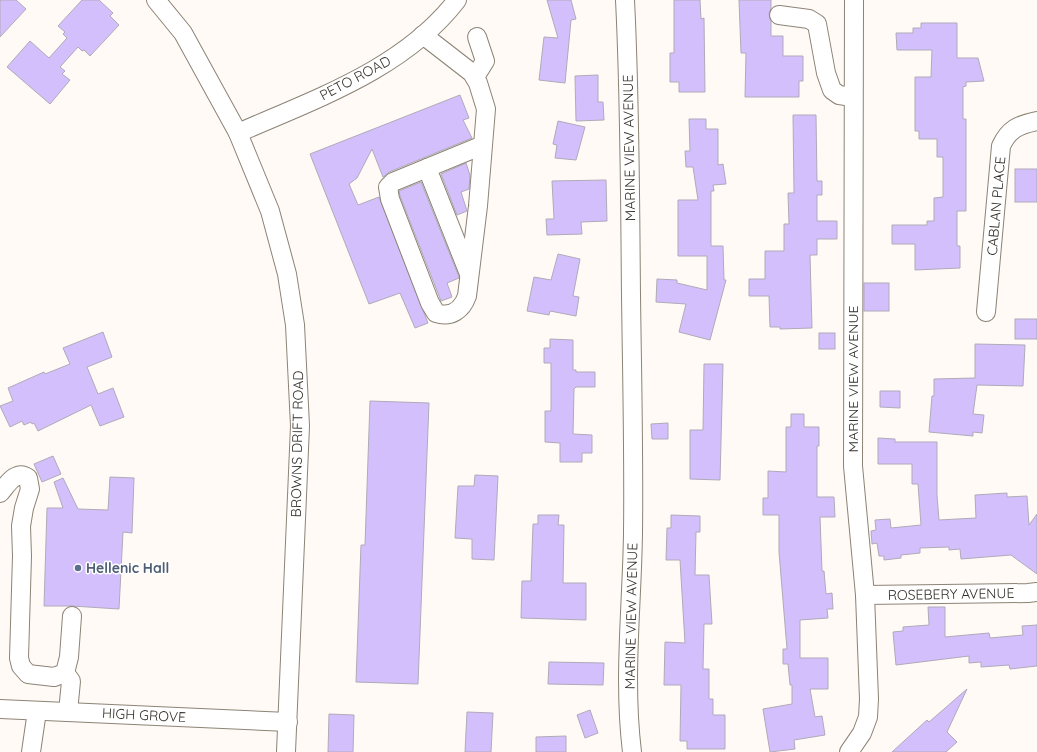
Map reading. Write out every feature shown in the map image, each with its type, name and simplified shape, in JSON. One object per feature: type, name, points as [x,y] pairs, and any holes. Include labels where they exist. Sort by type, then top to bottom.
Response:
[{"type":"street","name":"BROWNS DRIFT ROAD","points":[[156,0],[183,34],[238,133],[270,212],[287,274],[295,325],[300,426],[286,752]]},
{"type":"street","name":"PETO ROAD","points":[[238,133],[345,86],[397,55],[423,35],[449,10],[457,0]]},
{"type":"street","name":"MARINE VIEW AVENUE","points":[[625,0],[630,212],[632,397],[633,533],[629,654],[629,714],[632,752]]},
{"type":"street","name":"MARINE VIEW AVENUE","points":[[849,752],[862,733],[868,716],[869,699],[865,595],[853,466],[854,0]]},
{"type":"street","points":[[779,15],[809,19],[817,24],[826,73],[832,90],[839,95],[853,97]]},
{"type":"street","points":[[423,35],[460,62],[475,77],[482,93],[486,109],[483,145],[470,276],[467,296],[461,309],[448,315],[436,313],[430,303],[388,193],[388,187],[393,182],[483,145]]},
{"type":"street","points":[[475,77],[485,61],[477,37]]},
{"type":"street","name":"CABLAN PLACE","points":[[986,312],[1002,146],[1007,134],[1027,123],[1037,121]]},
{"type":"street","points":[[427,168],[470,276]]},
{"type":"street","points":[[0,493],[15,477],[23,475],[28,478],[30,489],[24,508],[21,526],[22,556],[19,658],[21,666],[31,675],[54,677],[65,673]]},
{"type":"street","name":"ROSEBERY AVENUE","points":[[865,595],[1037,592]]},
{"type":"street","points":[[65,673],[69,657],[72,616]]},
{"type":"street","points":[[65,673],[71,680],[68,712]]},
{"type":"street","name":"HIGH GROVE","points":[[0,709],[288,722]]},
{"type":"street","points":[[32,744],[37,711]]},
{"type":"building","points":[[0,0],[16,0],[26,9],[0,37]]},
{"type":"building","points":[[82,0],[99,0],[113,13],[110,16],[119,25],[90,56],[78,47],[60,67],[65,71],[62,74],[70,80],[50,104],[7,67],[30,41],[49,58],[67,38],[63,34],[65,32],[58,26]]},
{"type":"building","points":[[547,0],[571,0],[576,19],[571,20],[565,83],[539,80],[544,37],[558,38]]},
{"type":"building","points":[[674,0],[700,0],[701,19],[704,18],[705,92],[679,92],[679,82],[670,82],[670,53],[674,53]]},
{"type":"building","points":[[739,0],[771,0],[769,14],[771,21],[771,36],[783,36],[783,56],[803,56],[803,81],[799,81],[799,97],[745,97],[746,53],[741,53]]},
{"type":"building","points":[[921,23],[957,23],[957,58],[978,58],[984,81],[966,82],[966,86],[963,87],[963,119],[966,119],[966,211],[957,211],[957,246],[960,246],[960,268],[915,270],[915,244],[892,244],[892,225],[927,225],[927,221],[934,221],[934,198],[943,197],[943,157],[937,157],[937,139],[919,139],[919,131],[915,131],[915,77],[931,77],[932,50],[897,50],[896,33],[913,33],[913,28],[921,28]]},
{"type":"building","points":[[598,75],[598,102],[603,102],[604,120],[576,121],[575,76]]},
{"type":"building","points":[[460,95],[469,118],[463,120],[472,138],[389,172],[383,177],[372,149],[357,178],[349,184],[358,205],[379,197],[428,323],[415,328],[400,293],[369,304],[310,154]]},
{"type":"building","points":[[793,115],[816,115],[817,181],[822,181],[822,195],[817,195],[817,221],[837,221],[837,239],[817,239],[817,255],[810,255],[812,328],[780,329],[780,327],[770,327],[769,296],[749,296],[749,279],[765,279],[765,251],[784,251],[784,224],[789,224],[788,193],[794,193]]},
{"type":"building","points":[[689,119],[706,119],[706,129],[718,129],[718,165],[723,164],[726,184],[713,185],[714,191],[711,191],[711,246],[723,246],[724,280],[726,280],[710,340],[679,332],[686,304],[656,302],[657,279],[677,280],[677,283],[707,290],[707,256],[678,256],[678,200],[698,200],[693,167],[686,167],[685,151],[690,151]]},
{"type":"building","points":[[558,121],[585,127],[576,160],[555,158],[557,145],[553,144]]},
{"type":"building","points":[[466,163],[470,175],[469,189],[461,192],[467,211],[457,215],[441,174]]},
{"type":"building","points":[[1015,169],[1037,169],[1037,202],[1015,202]]},
{"type":"building","points":[[606,180],[607,221],[581,222],[582,234],[547,235],[546,219],[554,219],[552,181]]},
{"type":"building","points":[[421,182],[459,277],[447,283],[452,297],[441,301],[399,191]]},
{"type":"building","points":[[558,254],[580,259],[573,296],[579,297],[576,316],[550,311],[549,315],[527,311],[534,277],[551,280]]},
{"type":"building","points":[[864,283],[889,283],[889,311],[864,311]]},
{"type":"building","points":[[1015,319],[1037,319],[1037,339],[1015,339]]},
{"type":"building","points":[[103,332],[112,357],[87,367],[98,394],[113,388],[124,417],[100,426],[91,405],[38,431],[34,423],[32,424],[31,422],[24,425],[22,421],[10,427],[0,406],[13,401],[8,388],[44,372],[45,374],[70,364],[63,348]]},
{"type":"building","points":[[819,333],[835,333],[835,349],[819,349]]},
{"type":"building","points":[[550,339],[573,340],[573,370],[576,370],[576,372],[595,372],[595,387],[576,387],[574,389],[573,434],[592,435],[592,453],[582,453],[582,462],[560,462],[560,443],[545,442],[545,411],[551,411],[551,363],[544,363],[544,348],[550,348]]},
{"type":"building","points":[[975,344],[1025,345],[1023,386],[977,385],[973,414],[984,415],[982,433],[973,432],[973,436],[929,432],[932,396],[934,396],[934,379],[975,378]]},
{"type":"building","points":[[704,364],[723,364],[720,480],[690,479],[690,430],[703,430]]},
{"type":"building","points":[[880,391],[900,391],[900,408],[880,407]]},
{"type":"building","points":[[370,401],[429,403],[418,684],[356,682],[361,545],[365,545]]},
{"type":"building","points":[[791,414],[804,414],[804,427],[819,427],[819,446],[817,446],[817,497],[834,497],[835,517],[820,517],[822,571],[824,571],[826,594],[832,593],[833,609],[827,609],[828,618],[800,620],[800,658],[828,658],[828,689],[810,689],[815,717],[822,716],[825,735],[794,740],[795,749],[770,752],[763,709],[792,704],[792,685],[790,685],[788,664],[783,664],[783,649],[787,649],[779,552],[779,515],[763,515],[763,498],[768,498],[768,471],[786,472],[786,427],[791,427]]},
{"type":"building","points":[[668,423],[668,439],[652,439],[651,424]]},
{"type":"building","points":[[878,438],[895,439],[895,442],[937,442],[937,495],[939,520],[976,518],[975,495],[1007,493],[1007,497],[1027,496],[1029,525],[1037,514],[1037,574],[1011,555],[961,559],[960,549],[949,550],[949,547],[920,548],[920,553],[901,555],[901,558],[884,560],[884,556],[879,556],[877,543],[872,544],[871,531],[876,530],[875,520],[890,519],[891,528],[921,525],[918,484],[912,484],[912,464],[878,464]]},
{"type":"building","points":[[53,456],[61,474],[42,482],[34,464]]},
{"type":"building","points":[[475,475],[498,476],[494,560],[472,559],[472,539],[455,538],[458,486],[474,486]]},
{"type":"building","points":[[110,477],[134,478],[132,533],[123,532],[119,609],[44,606],[47,508],[63,508],[54,482],[63,478],[78,509],[108,510]]},
{"type":"building","points":[[538,515],[559,515],[558,525],[564,525],[563,583],[586,583],[586,620],[521,618],[522,581],[531,581],[533,524],[538,524]]},
{"type":"building","points":[[671,515],[700,516],[700,532],[696,532],[695,575],[709,575],[712,624],[704,624],[703,669],[709,669],[709,699],[713,699],[713,715],[725,715],[725,749],[687,749],[687,741],[680,741],[681,685],[664,685],[665,642],[685,643],[680,560],[666,560],[667,528],[671,528]]},
{"type":"building","points":[[928,607],[945,607],[945,637],[989,633],[990,638],[1023,635],[1022,626],[1037,625],[1037,666],[1010,669],[1009,665],[981,667],[981,662],[969,663],[969,656],[896,665],[893,632],[903,631],[903,627],[929,625]]},
{"type":"building","points":[[549,662],[604,663],[603,685],[548,684]]},
{"type":"building","points":[[967,689],[947,732],[957,742],[946,752],[892,752],[927,720],[929,722]]},
{"type":"building","points":[[590,710],[598,733],[585,738],[577,715]]},
{"type":"building","points":[[467,712],[493,713],[491,752],[465,752]]},
{"type":"building","points":[[329,714],[354,715],[353,752],[328,752]]},
{"type":"building","points":[[566,736],[566,752],[536,752],[536,737]]},
{"type":"place","name":"Hellenic Hall","points":[[78,568]]}]
